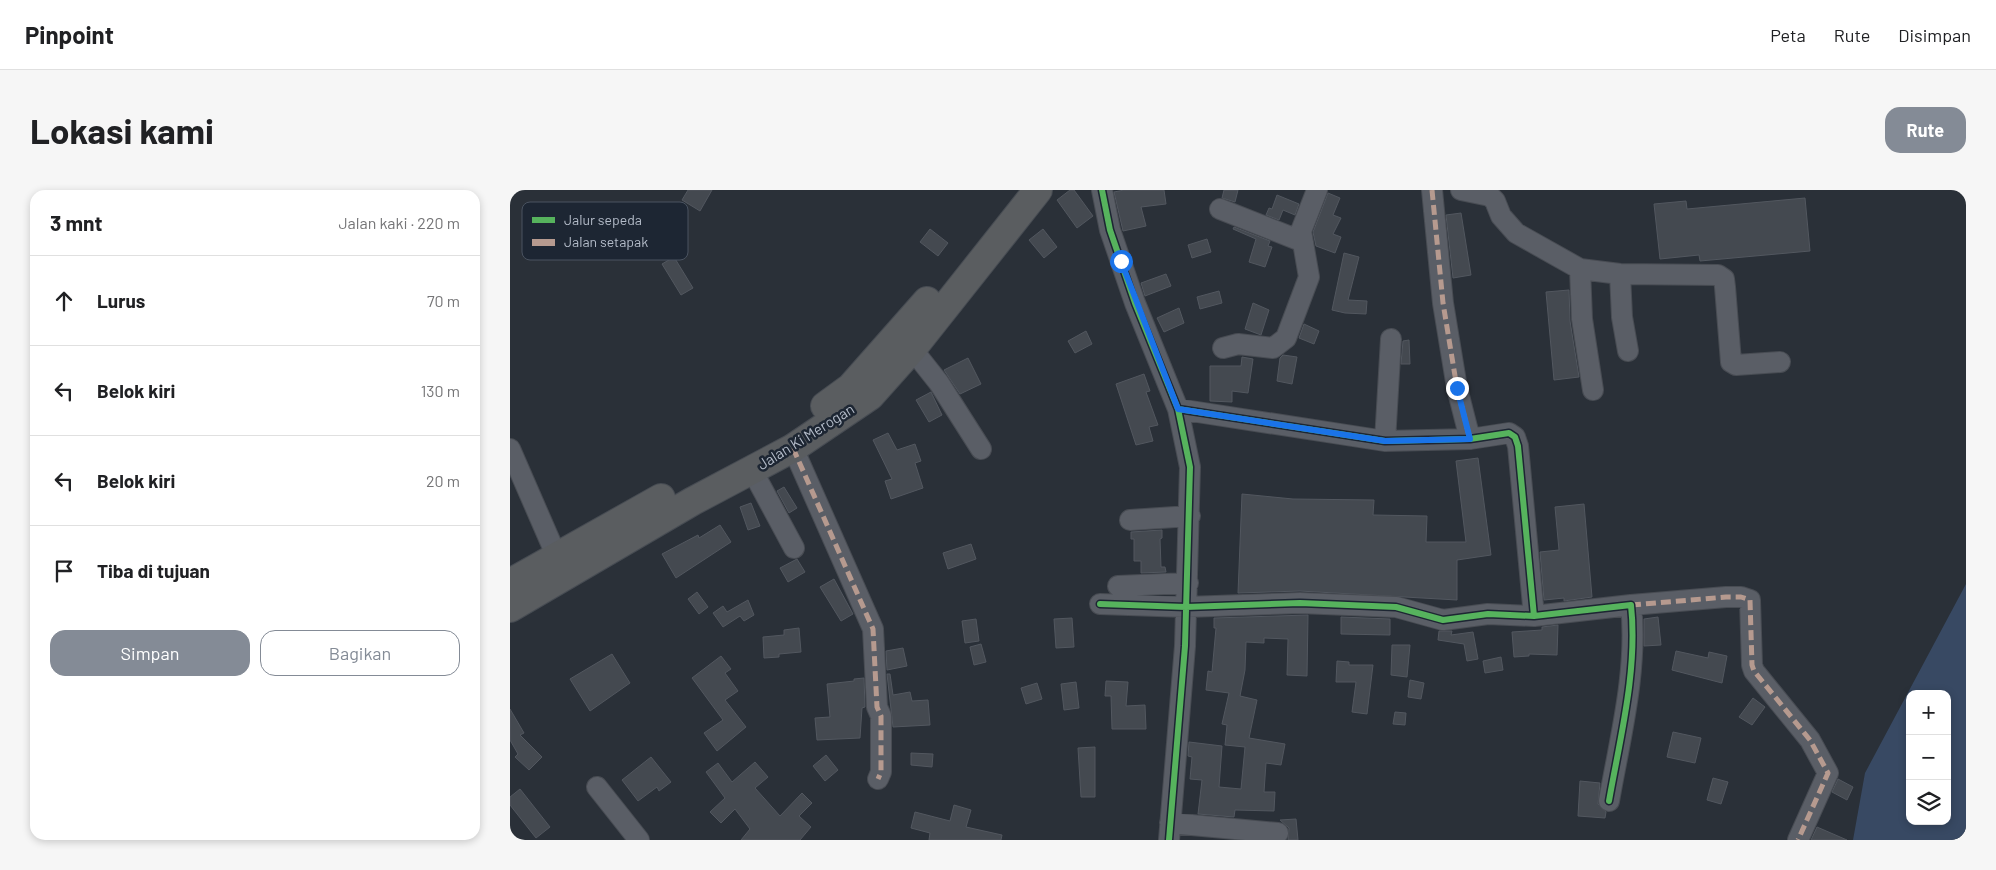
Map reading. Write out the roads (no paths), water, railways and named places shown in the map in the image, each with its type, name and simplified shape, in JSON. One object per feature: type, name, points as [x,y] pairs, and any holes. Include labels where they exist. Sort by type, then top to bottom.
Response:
[{"type":"highway","name":"Jalan Ki Merogan","points":[[510,583],[786,430],[815,413],[851,387],[912,320],[1017,190]]},
{"type":"highway","name":"Jalan Ki Merogan","points":[[510,608],[693,502],[793,448],[870,396],[912,349],[1038,190]]},
{"type":"street","points":[[1102,190],[1110,230],[1136,303],[1178,409],[1190,467],[1188,583],[1170,831],[1278,833]]},
{"type":"street","points":[[1222,348],[1238,344],[1273,348],[1286,338],[1309,277],[1300,231],[1317,190]]},
{"type":"street","points":[[1432,190],[1443,303],[1457,388],[1470,439]]},
{"type":"street","points":[[1462,190],[1490,196],[1495,201],[1501,216],[1516,233],[1580,269],[1620,274],[1718,276],[1724,278],[1731,362],[1736,365],[1780,362]]},
{"type":"street","points":[[1220,210],[1243,216],[1301,241]]},
{"type":"street","points":[[1580,269],[1582,319],[1593,390]]},
{"type":"street","points":[[1620,274],[1622,318],[1628,351]]},
{"type":"street","points":[[1385,441],[1390,339]]},
{"type":"street","points":[[912,349],[939,383],[981,449]]},
{"type":"street","points":[[1178,409],[1385,441],[1470,439],[1509,433],[1515,437],[1534,616]]},
{"type":"street","points":[[793,448],[873,629],[877,707],[881,716],[881,772],[878,779]]},
{"type":"street","points":[[510,449],[557,557]]},
{"type":"street","points":[[752,470],[794,548]]},
{"type":"street","points":[[1130,520],[1190,516]]},
{"type":"street","points":[[1118,586],[1188,583]]},
{"type":"street","points":[[1100,604],[1186,607],[1300,603],[1396,606],[1443,620],[1488,614],[1534,616],[1726,597],[1741,597],[1750,600],[1752,666],[1754,671],[1810,740],[1828,773],[1798,840]]},
{"type":"street","points":[[1609,801],[1628,695],[1633,642],[1631,605]]},
{"type":"street","points":[[597,787],[639,840]]},
{"type":"water","points":[[1966,584],[1966,840],[1853,840],[1865,773],[1906,696],[1906,825],[1951,825],[1951,690],[1909,690]]}]
